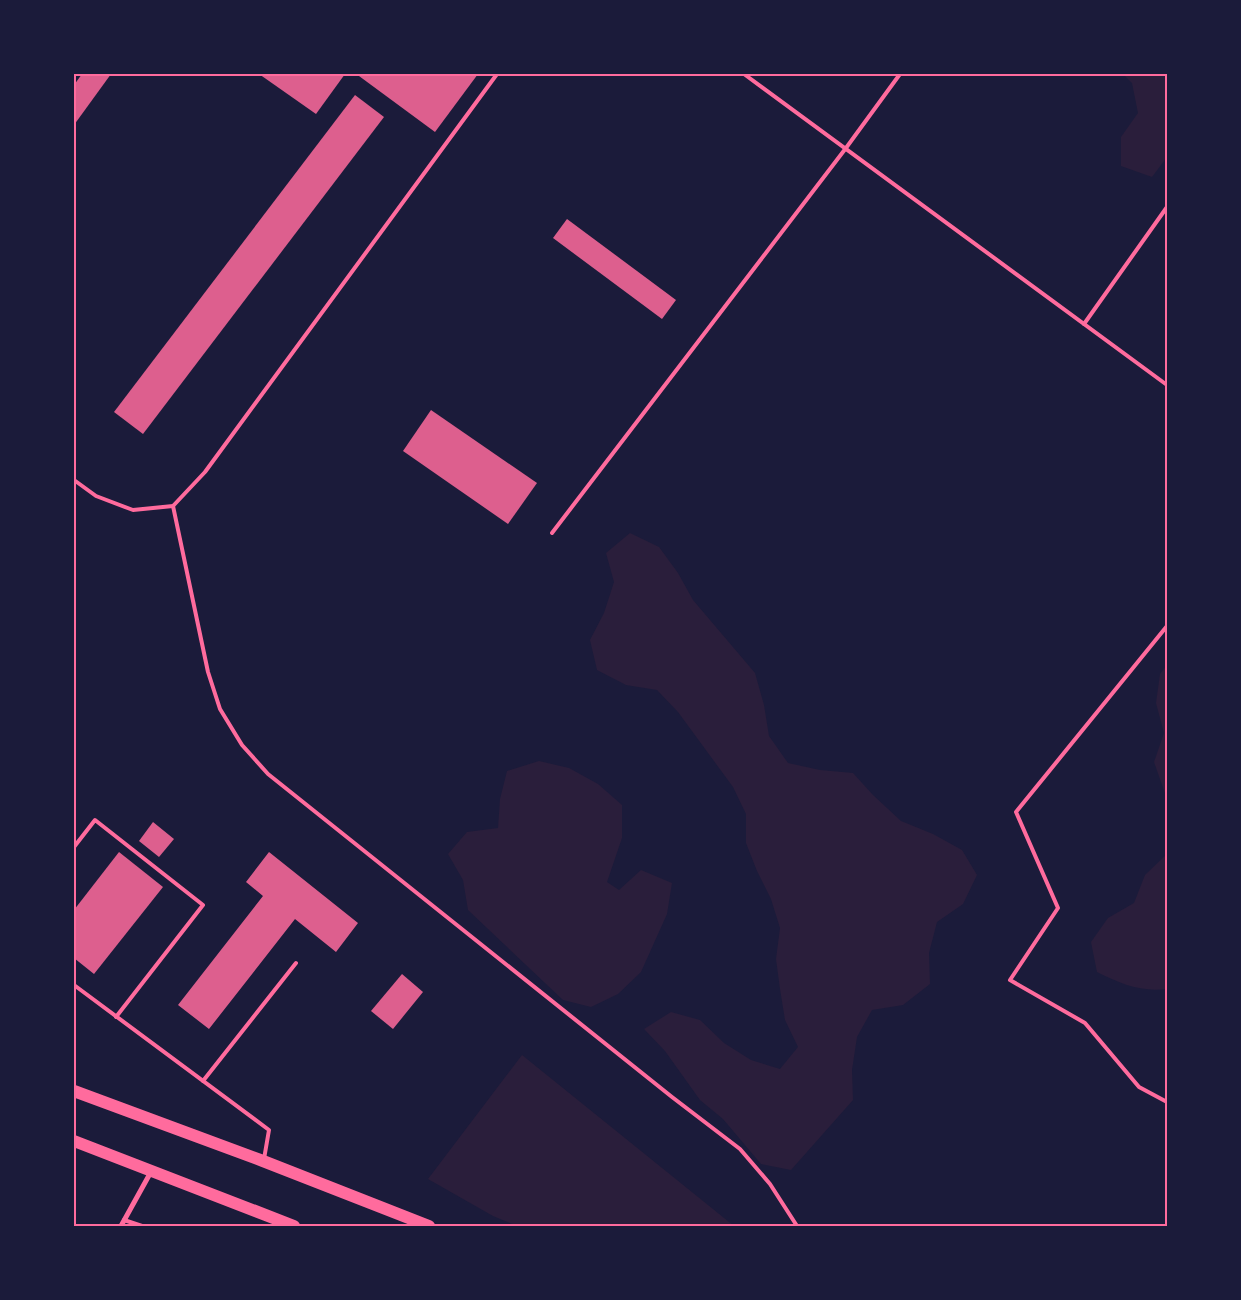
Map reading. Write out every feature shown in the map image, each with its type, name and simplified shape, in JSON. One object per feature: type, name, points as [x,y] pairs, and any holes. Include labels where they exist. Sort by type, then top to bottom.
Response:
[{"type":"main road","points":[[74,1091],[263,1161],[429,1226]]},
{"type":"main road","points":[[74,1140],[294,1226]]},
{"type":"street","points":[[121,1226],[152,1170]]},
{"type":"lane","points":[[74,480],[96,496],[133,510],[173,506],[205,472],[498,74]]},
{"type":"lane","points":[[744,74],[1167,385]]},
{"type":"lane","points":[[552,533],[846,148],[900,74]]},
{"type":"lane","points":[[1084,324],[1167,207]]},
{"type":"lane","points":[[173,506],[208,672],[220,709],[242,745],[268,774],[672,1097],[740,1149],[770,1184],[797,1226]]},
{"type":"lane","points":[[1167,626],[1016,812],[1058,908],[1010,980],[1085,1024],[1138,1087],[1167,1102]]},
{"type":"lane","points":[[74,847],[95,820],[203,905],[116,1016]]},
{"type":"lane","points":[[203,1081],[296,963]]},
{"type":"lane","points":[[74,986],[269,1130],[263,1161]]},
{"type":"lane","points":[[124,1220],[142,1226]]},
{"type":"shaded area","points":[[1123,74],[1167,74],[1167,157],[1152,177],[1121,166],[1121,137],[1138,113],[1132,83]]},
{"type":"shaded area","points":[[630,533],[659,547],[678,573],[693,600],[755,673],[764,705],[769,736],[788,763],[820,770],[853,773],[901,821],[933,834],[962,850],[977,875],[963,904],[937,922],[929,953],[930,984],[903,1005],[872,1010],[857,1037],[852,1070],[853,1100],[791,1170],[761,1164],[723,1119],[700,1100],[665,1051],[644,1029],[671,1012],[700,1020],[724,1043],[751,1060],[780,1069],[798,1047],[785,1020],[780,989],[776,959],[780,928],[771,899],[746,843],[746,814],[733,787],[678,712],[657,690],[626,685],[597,670],[590,640],[604,613],[614,582],[606,553]]},
{"type":"shaded area","points":[[1167,665],[1167,799],[1154,762],[1164,733],[1156,703],[1160,674]]},
{"type":"shaded area","points":[[539,761],[569,768],[598,784],[622,805],[622,838],[607,882],[619,890],[641,870],[672,883],[667,914],[641,972],[618,994],[591,1007],[563,1000],[468,910],[463,880],[448,854],[467,832],[498,828],[500,799],[507,771]]},
{"type":"shaded area","points":[[1167,854],[1167,989],[1139,988],[1097,972],[1091,942],[1108,918],[1134,903],[1145,875]]},
{"type":"shaded area","points":[[522,1055],[734,1226],[517,1226],[493,1216],[428,1179]]},
{"type":"building","points":[[82,74],[111,74],[74,125],[74,85]]},
{"type":"building","points":[[259,74],[345,74],[316,114]]},
{"type":"building","points":[[360,74],[478,74],[435,132],[359,76]]},
{"type":"building","points":[[355,95],[384,117],[143,434],[114,412]]},
{"type":"building","points":[[567,219],[676,300],[662,319],[553,238]]},
{"type":"building","points":[[431,410],[537,483],[508,524],[403,451]]},
{"type":"building","points":[[153,822],[174,839],[159,857],[139,841]]},
{"type":"building","points":[[119,852],[163,887],[94,974],[74,958],[74,910]]},
{"type":"building","points":[[269,852],[358,923],[336,952],[295,919],[209,1029],[178,1005],[263,896],[246,882]]},
{"type":"building","points":[[402,974],[423,992],[393,1029],[371,1011]]}]
